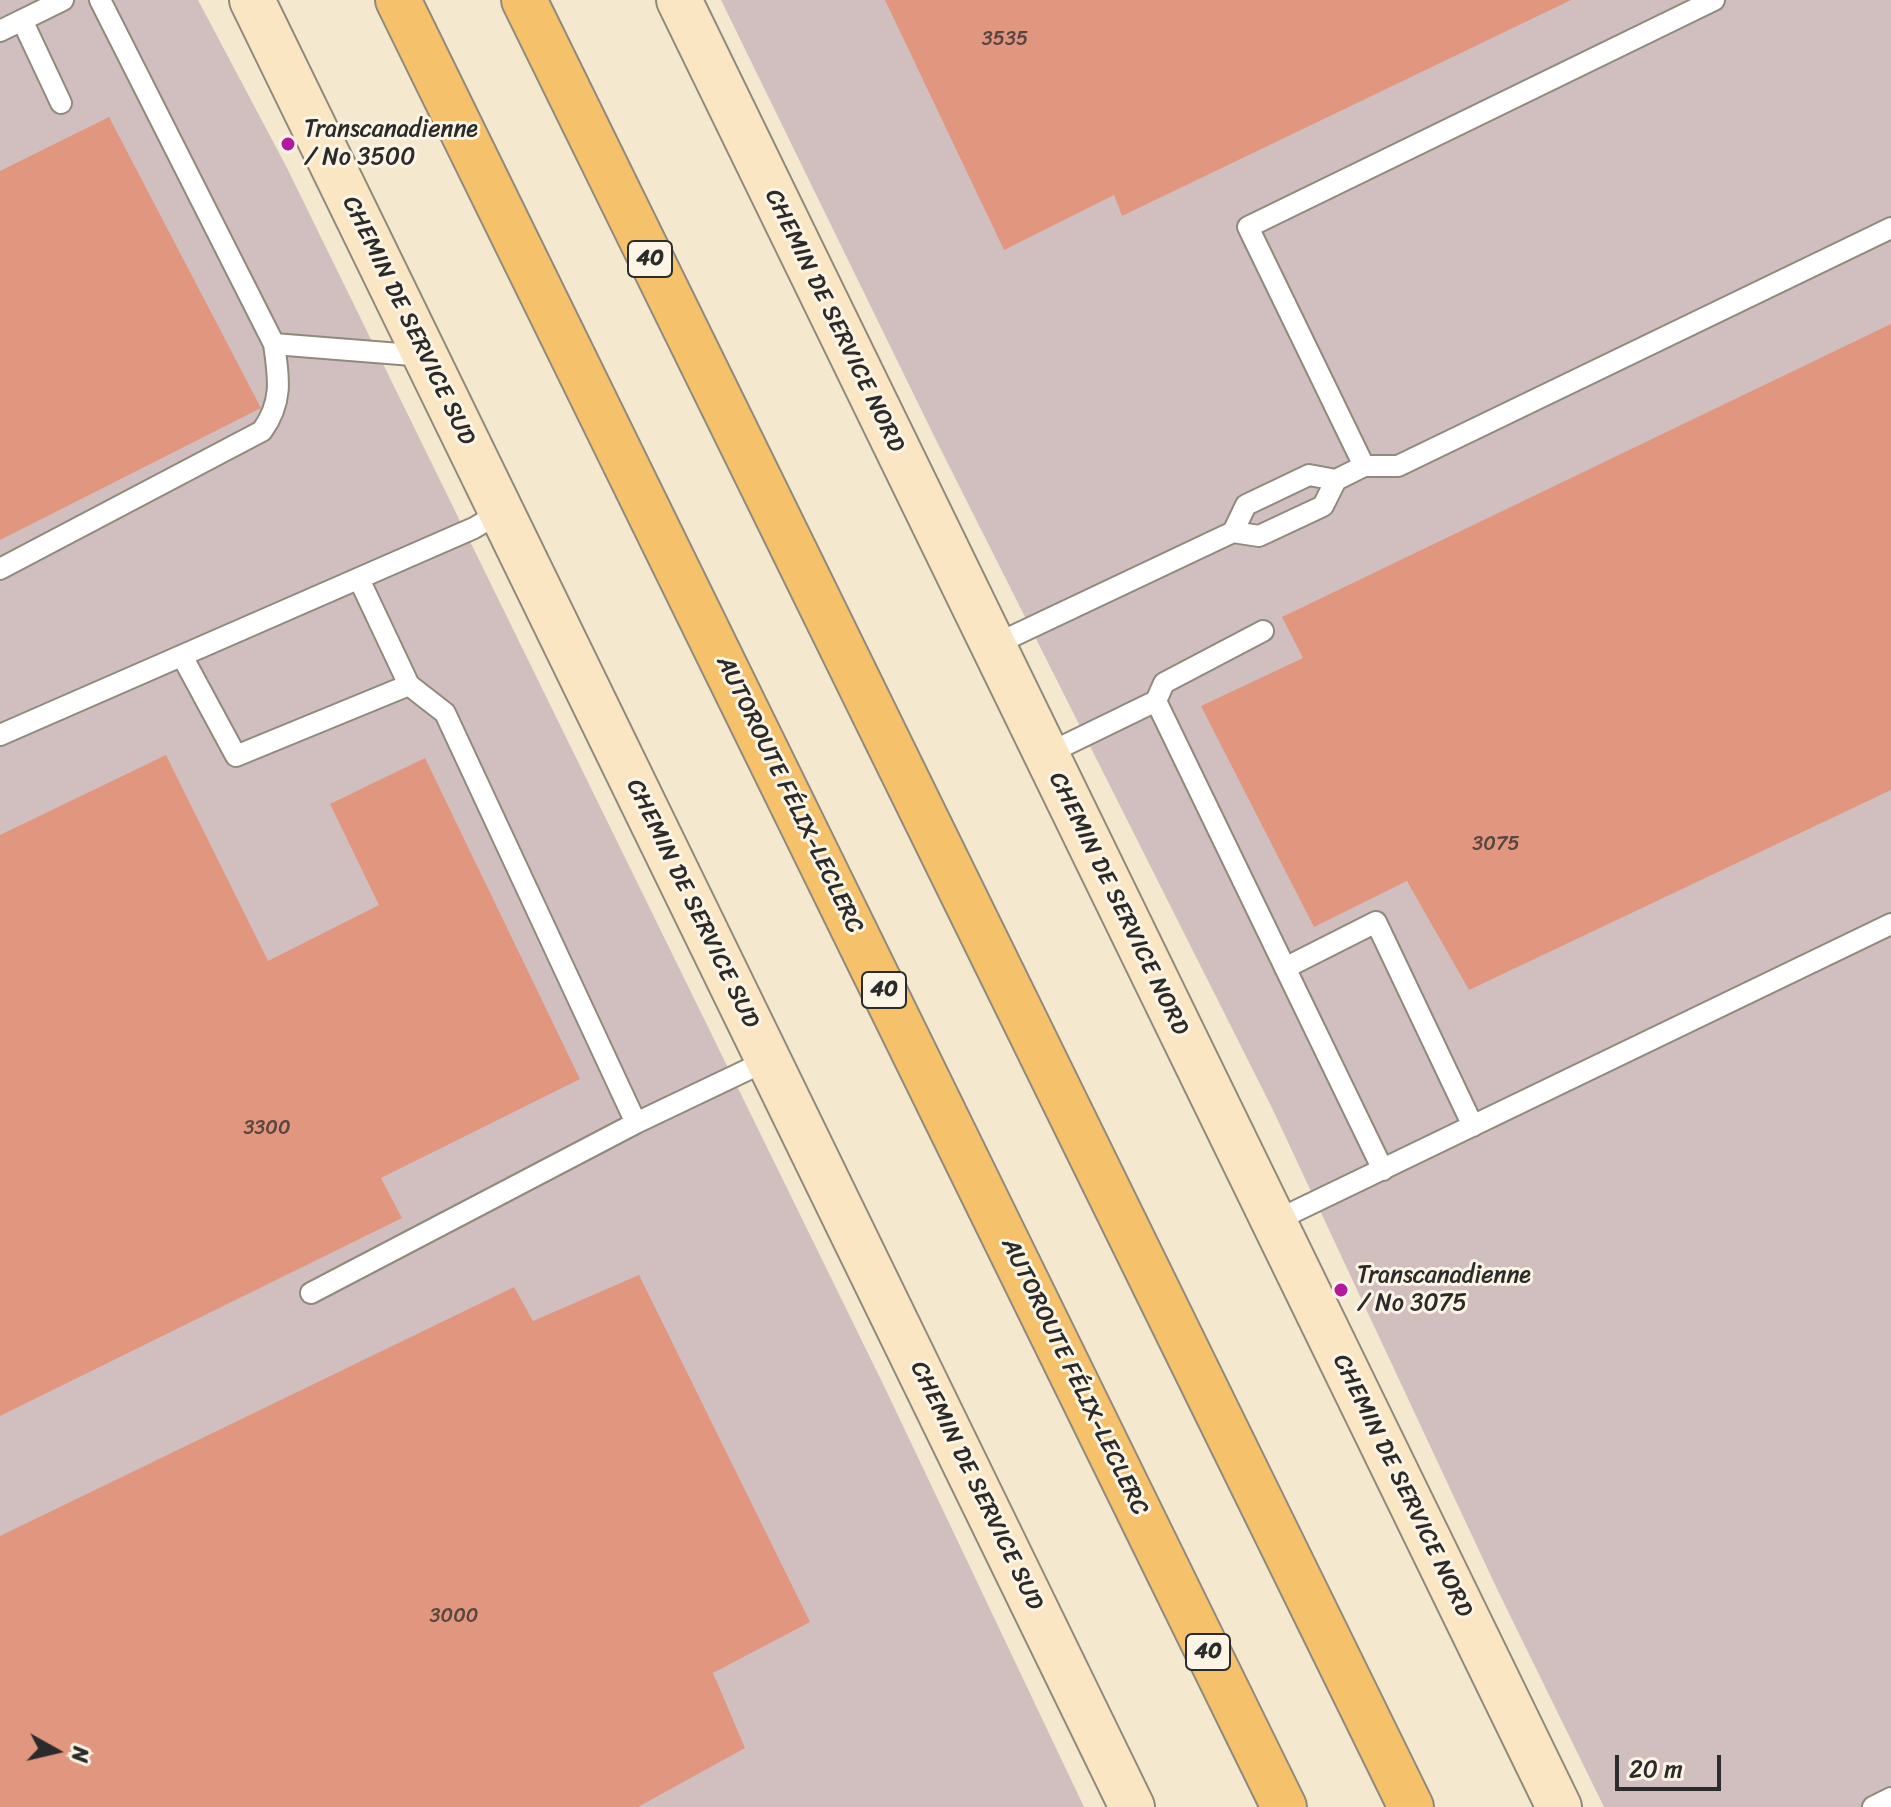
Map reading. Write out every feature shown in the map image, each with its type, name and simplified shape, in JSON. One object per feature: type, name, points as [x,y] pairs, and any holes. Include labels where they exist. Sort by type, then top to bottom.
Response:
[{"type":"highway","name":"AUTOROUTE FÉLIX-LECLERC","points":[[398,0],[1284,1807]]},
{"type":"highway","name":"40","points":[[524,0],[1411,1807]]},
{"type":"highway","points":[[1132,1497],[1250,1807]]},
{"type":"main road","name":"CHEMIN DE SERVICE SUD","points":[[252,0],[1132,1807]]},
{"type":"main road","name":"CHEMIN DE SERVICE NORD","points":[[679,0],[1559,1807]]},
{"type":"lane","points":[[0,31],[63,0]]},
{"type":"lane","points":[[0,569],[262,431],[274,414],[280,387],[274,344],[100,0]]},
{"type":"lane","points":[[1364,466],[1248,227],[1714,0]]},
{"type":"lane","points":[[22,20],[61,103]]},
{"type":"lane","points":[[992,646],[1233,532],[1259,536],[1323,506],[1336,480],[1364,466],[1398,466],[1891,228]]},
{"type":"lane","points":[[274,344],[425,356]]},
{"type":"lane","points":[[1233,532],[1246,505],[1309,475],[1336,480]]},
{"type":"lane","points":[[0,735],[474,528],[501,512]]},
{"type":"lane","points":[[359,579],[409,685],[445,713],[636,1123]]},
{"type":"lane","points":[[1045,755],[1156,701],[1164,683],[1263,631]]},
{"type":"lane","points":[[182,656],[236,756],[409,685]]},
{"type":"lane","points":[[1156,701],[1383,1170]]},
{"type":"lane","points":[[1285,968],[1376,922],[1473,1126]]},
{"type":"lane","points":[[1273,1222],[1891,924]]},
{"type":"lane","points":[[311,1293],[636,1123],[768,1060]]},
{"type":"lane","points":[[1873,1807],[1891,1798]]},
{"type":"shaded area","points":[[0,0],[198,0],[287,168],[885,1388],[1084,1807],[0,1807]]},
{"type":"shaded area","points":[[721,0],[1891,0],[1891,1807],[1604,1807],[1497,1589],[1272,1108],[935,438]]},
{"type":"building","points":[[885,0],[1571,0],[1122,216],[1114,195],[1004,250]]},
{"type":"building","points":[[109,117],[261,408],[0,540],[0,171]]},
{"type":"building","points":[[1891,324],[1891,790],[1469,990],[1407,881],[1314,927],[1201,706],[1303,658],[1282,617]]},
{"type":"building","points":[[166,755],[268,961],[379,905],[330,804],[425,758],[580,1079],[381,1178],[402,1218],[0,1416],[0,835]]},
{"type":"building","points":[[639,1275],[810,1622],[713,1673],[745,1748],[638,1807],[0,1807],[0,1536],[514,1287],[533,1321]]},
{"type":"place","name":"Transcanadienne / No 3500","points":[[288,144]]},
{"type":"place","name":"Transcanadienne / No 3075","points":[[1341,1290]]}]
